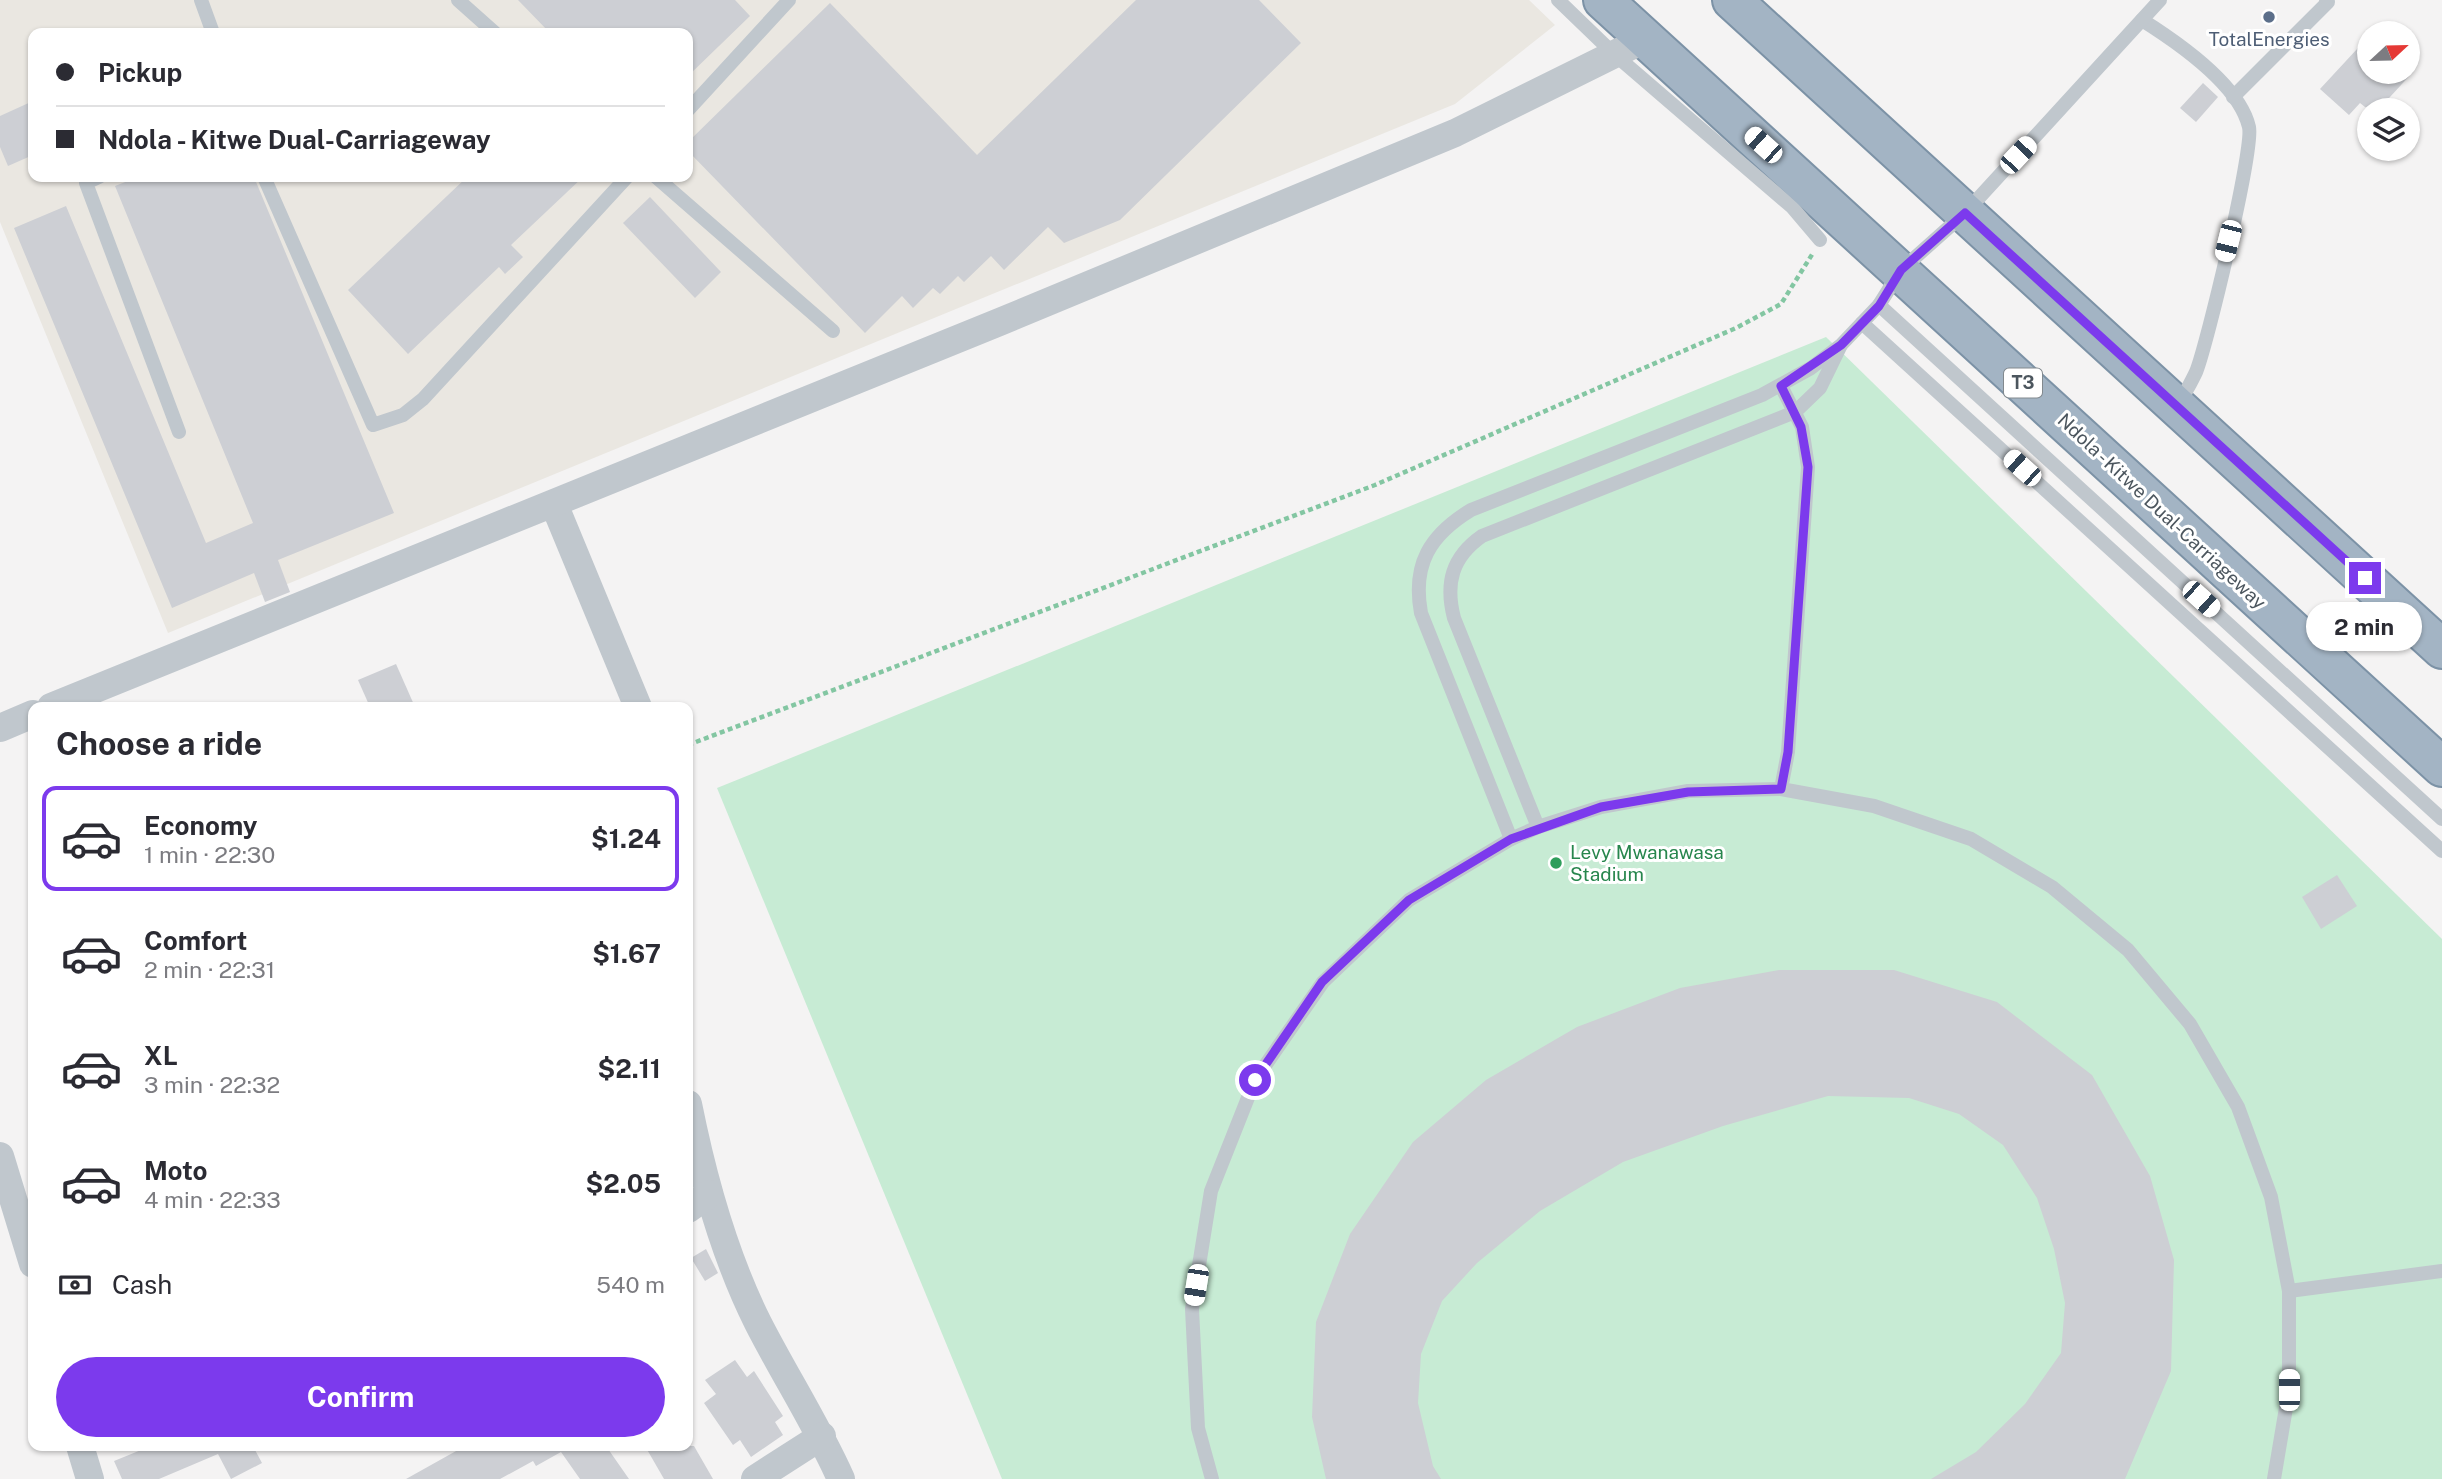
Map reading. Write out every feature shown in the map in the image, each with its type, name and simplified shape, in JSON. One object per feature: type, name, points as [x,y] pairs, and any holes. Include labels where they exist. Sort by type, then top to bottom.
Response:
[{"type":"highway","name":"Ndola - Kitwe Dual-Carriageway","points":[[1603,0],[1630,46],[1901,270],[2442,767]]},
{"type":"highway","points":[[1732,0],[2442,649]]},
{"type":"street","points":[[63,702],[554,504],[1442,138],[1630,46]]},
{"type":"street","points":[[554,504],[636,702]]},
{"type":"street","points":[[0,728],[28,716]]},
{"type":"street","points":[[693,1149],[699,1202],[758,1322],[822,1436],[841,1479]]},
{"type":"street","points":[[0,1156],[10,1226],[28,1256]]},
{"type":"street","points":[[755,1479],[822,1436]]},
{"type":"street","points":[[82,1451],[90,1479]]},
{"type":"lane","points":[[201,0],[211,28]]},
{"type":"lane","points":[[458,0],[489,28]]},
{"type":"lane","points":[[693,105],[789,0]]},
{"type":"lane","points":[[1558,0],[1630,46],[1792,207],[1820,240]]},
{"type":"lane","points":[[1511,839],[1421,613],[1417,591],[1419,572],[1427,552],[1439,534],[1471,510],[1781,386],[1841,345],[1879,306],[1901,270],[1965,213],[2160,0]]},
{"type":"lane","points":[[2233,97],[2328,2],[2326,0]]},
{"type":"lane","points":[[2142,20],[2192,51],[2233,97],[2250,128],[2241,189],[2196,370],[2178,407]]},
{"type":"lane","points":[[88,182],[86,183],[179,432]]},
{"type":"lane","points":[[266,182],[373,425],[403,415],[423,399],[622,182]]},
{"type":"lane","points":[[662,182],[833,331]]},
{"type":"lane","points":[[1879,306],[2442,819]]},
{"type":"lane","points":[[1862,323],[2442,851]]},
{"type":"lane","points":[[1538,827],[1454,618],[1448,597],[1449,580],[1457,561],[1468,546],[1482,536],[1795,412],[1820,388],[1841,345]]},
{"type":"lane","points":[[1781,386],[1795,412],[1807,446],[1808,467],[1788,752],[1781,789]]},
{"type":"lane","points":[[1212,1479],[1198,1428],[1192,1309],[1211,1191],[1255,1080],[1322,982],[1409,900],[1511,839],[1538,827],[1601,807],[1688,792],[1781,789],[1874,806],[1971,839],[2052,887],[2128,950],[2190,1024],[2238,1107],[2271,1197],[2289,1292],[2289,1390],[2274,1479]]},
{"type":"lane","points":[[2289,1292],[2442,1271]]},
{"type":"path","points":[[693,743],[1375,485],[1736,328],[1781,304],[1820,240]]},
{"type":"shaded area","points":[[0,0],[1529,0],[1555,25],[1455,104],[168,633],[0,222]]},
{"type":"green space","name":"Levy Mwanawasa Stadium","points":[[1826,337],[2442,939],[2442,1479],[1002,1479],[717,788]]},
{"type":"building","points":[[518,0],[735,0],[750,16],[693,71],[693,28],[545,28]]},
{"type":"building","points":[[1136,0],[1259,0],[1301,43],[1120,220],[1064,243],[1048,227],[1004,270],[991,256],[964,282],[958,276],[940,294],[933,288],[913,308],[902,296],[865,333],[693,156],[693,137],[830,3],[977,155]]},
{"type":"building","points":[[2357,49],[2357,84],[2402,84],[2389,98],[2357,98],[2357,106],[2349,115],[2320,89]]},
{"type":"building","points":[[2203,83],[2218,97],[2196,122],[2180,108]]},
{"type":"building","points":[[28,103],[28,157],[8,166],[0,147],[0,116]]},
{"type":"building","points":[[125,182],[256,182],[394,513],[278,560],[290,592],[265,602],[254,573],[172,608],[14,228],[66,206],[206,543],[253,523],[115,186]]},
{"type":"building","points":[[462,182],[578,182],[511,245],[523,257],[505,274],[499,267],[408,354],[348,290]]},
{"type":"building","points":[[650,197],[721,272],[695,298],[623,223]]},
{"type":"building","points":[[396,664],[413,702],[368,702],[358,680]]},
{"type":"building","points":[[2337,875],[2357,906],[2321,929],[2302,897]]},
{"type":"building","points":[[1779,970],[1894,970],[1997,1002],[2092,1075],[2150,1176],[2174,1260],[2171,1371],[2125,1479],[1931,1479],[1976,1452],[2025,1404],[2061,1353],[2065,1303],[2054,1249],[2037,1198],[2003,1145],[1959,1114],[1909,1098],[1828,1096],[1723,1126],[1623,1162],[1540,1211],[1477,1263],[1442,1301],[1421,1354],[1418,1403],[1433,1466],[1441,1479],[1326,1479],[1312,1417],[1316,1322],[1350,1234],[1413,1142],[1486,1080],[1577,1027],[1680,988]]},
{"type":"building","points":[[706,1249],[718,1273],[705,1281],[693,1257]]},
{"type":"building","points":[[735,1360],[747,1377],[754,1371],[783,1416],[775,1422],[783,1435],[751,1457],[740,1440],[733,1445],[704,1403],[716,1394],[705,1380]]},
{"type":"building","points":[[694,1446],[713,1479],[664,1479],[648,1451],[693,1451]]},
{"type":"building","points":[[139,1451],[256,1451],[262,1463],[231,1479],[218,1454],[159,1479],[122,1479],[114,1461]]},
{"type":"building","points":[[456,1451],[609,1451],[629,1479],[580,1479],[561,1452],[536,1466],[533,1461],[500,1479],[406,1479]]},
{"type":"place","name":"TotalEnergies","points":[[2269,17]]},
{"type":"place","name":"Levy Mwanawasa Stadium","points":[[1556,863]]},
{"type":"route","points":[[1255,1080],[1322,982],[1409,900],[1511,839],[1538,827],[1601,807],[1688,792],[1781,789],[1788,752],[1808,467],[1807,446],[1801,427],[1781,386],[1841,345],[1879,306],[1901,270],[1965,213],[2365,578]]}]
